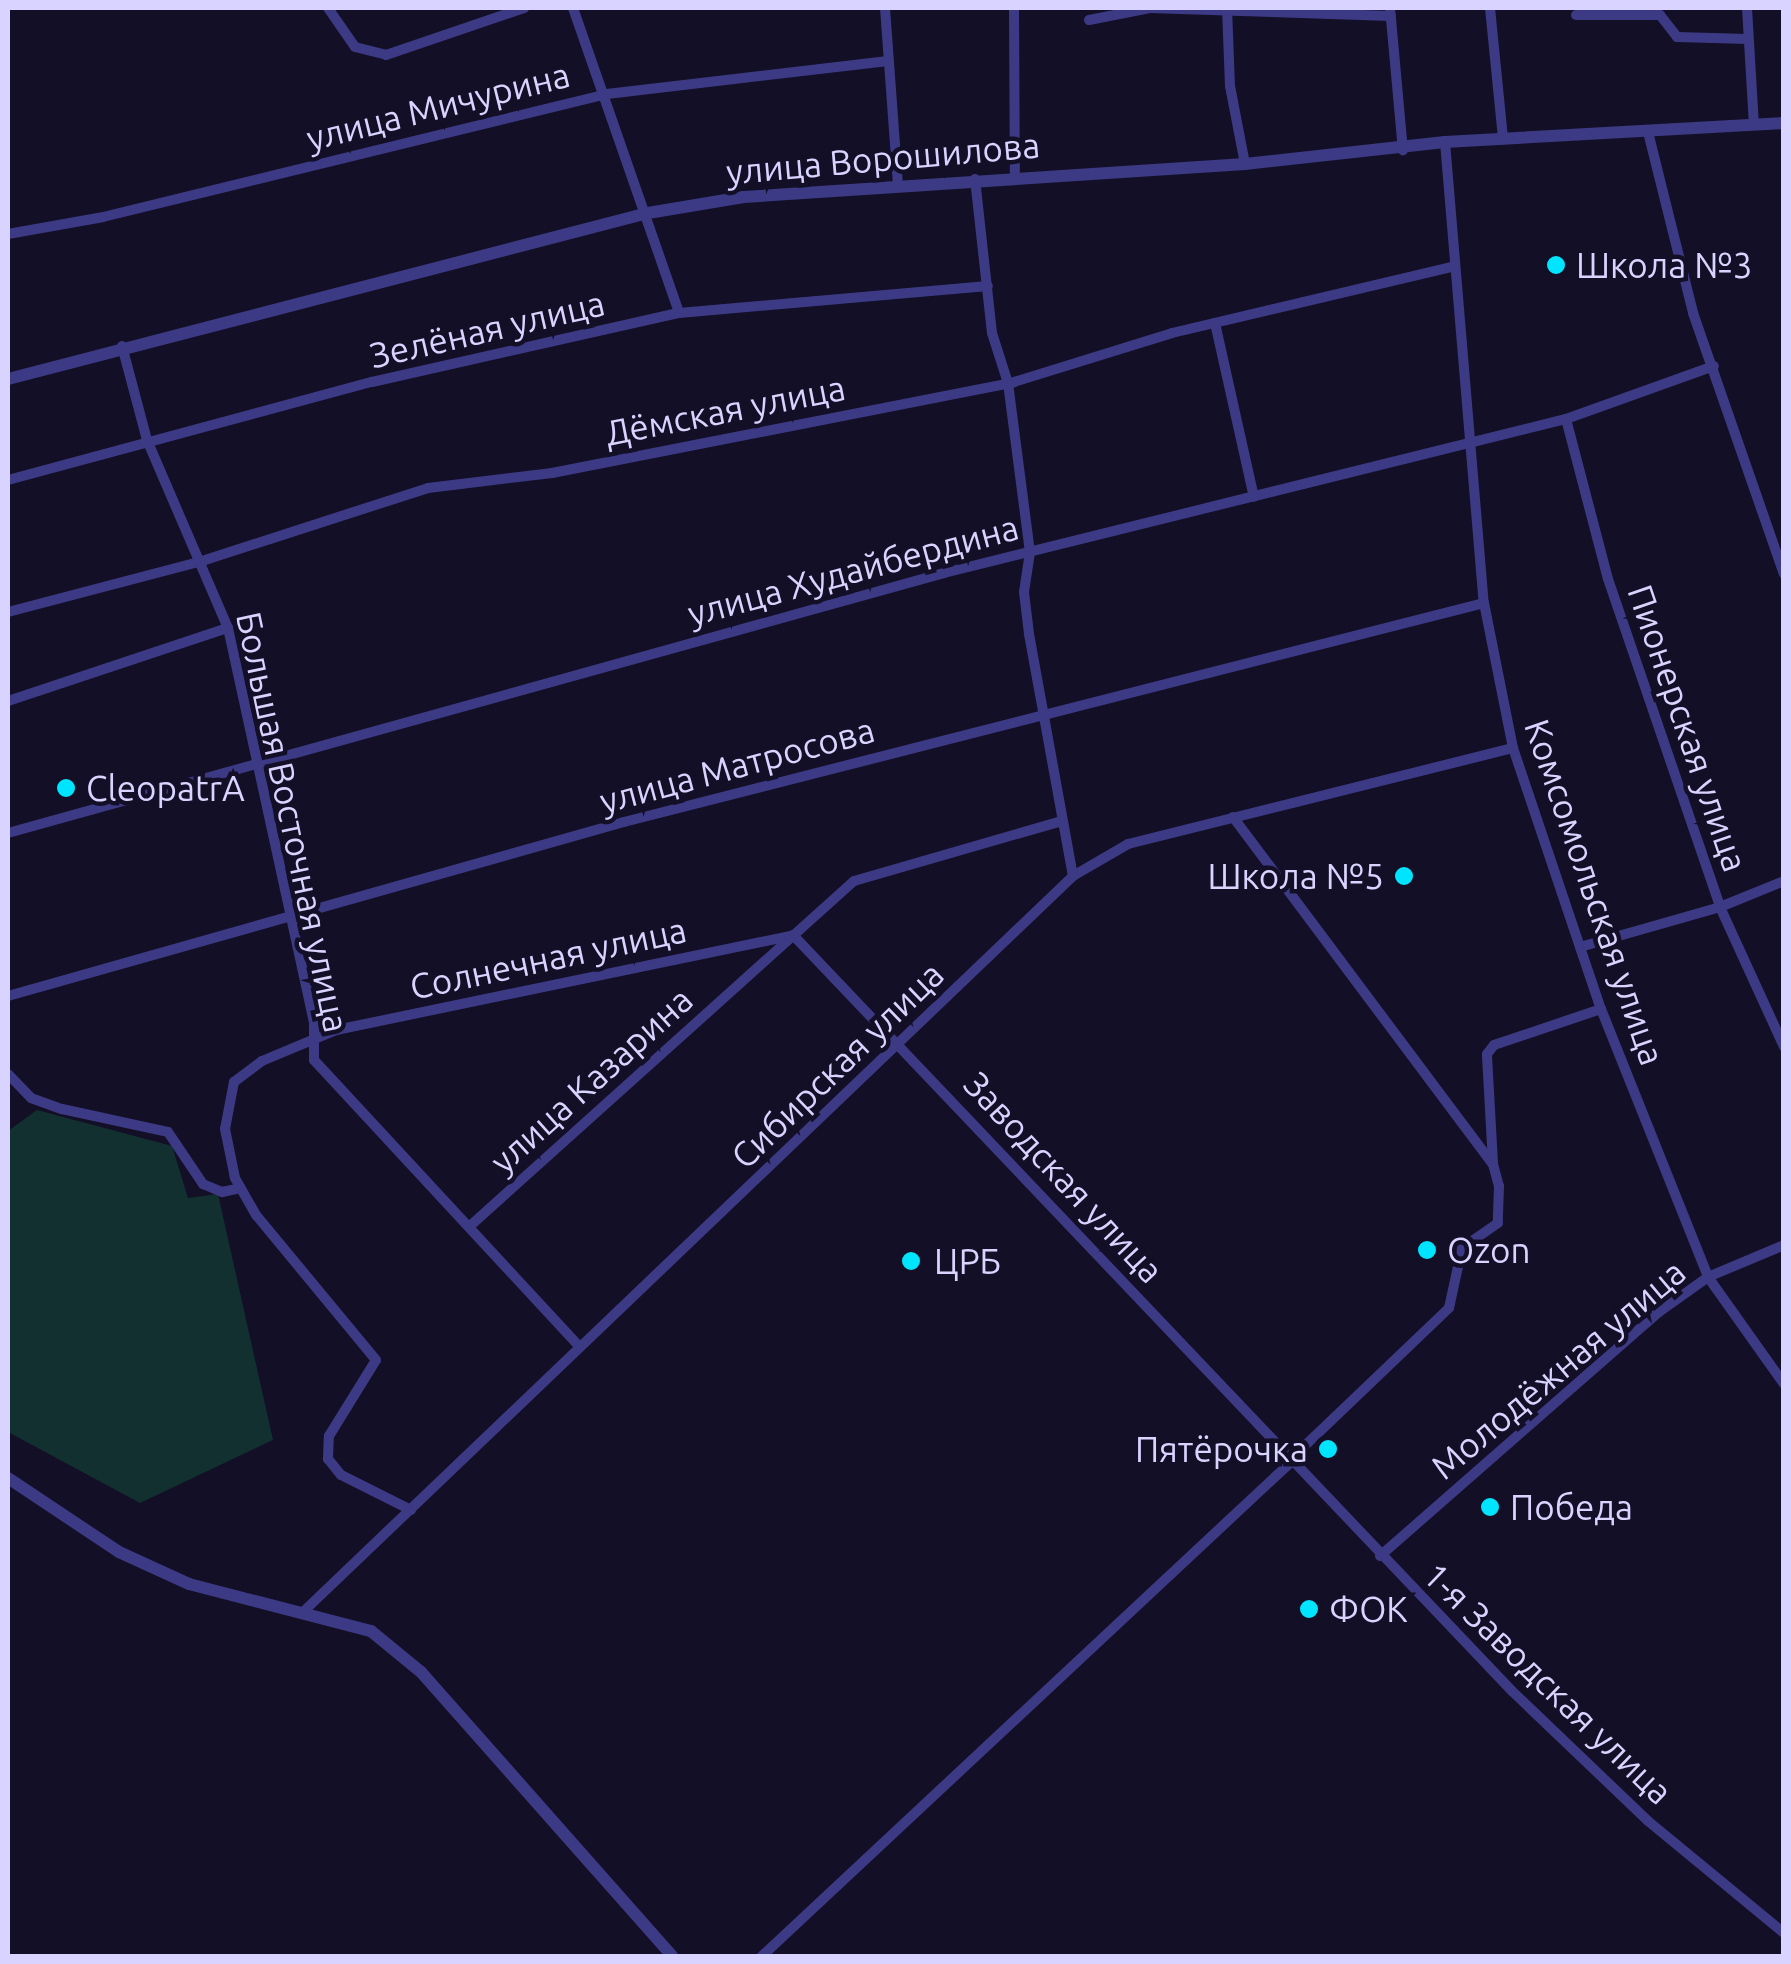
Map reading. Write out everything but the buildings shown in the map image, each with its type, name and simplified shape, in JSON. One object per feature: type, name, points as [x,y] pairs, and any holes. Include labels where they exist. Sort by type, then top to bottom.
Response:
[{"type":"street","points":[[328,8],[355,46],[386,55],[524,8]]},
{"type":"street","points":[[573,8],[648,213],[678,313]]},
{"type":"street","points":[[885,8],[898,185]]},
{"type":"street","points":[[1014,8],[1015,176]]},
{"type":"street","points":[[1089,20],[1150,8],[1391,12],[1403,150]]},
{"type":"street","points":[[1227,8],[1230,86],[1245,164]]},
{"type":"street","points":[[1490,8],[1502,139]]},
{"type":"street","points":[[1747,8],[1754,125]]},
{"type":"street","points":[[1576,15],[1660,15],[1677,37],[1748,39]]},
{"type":"street","name":"улица Мичурина","points":[[8,234],[104,217],[607,94],[888,61]]},
{"type":"street","name":"улица Ворошилова","points":[[8,378],[121,344],[648,213],[744,197],[1015,176],[1245,164],[1403,150],[1444,142],[1784,124]]},
{"type":"street","points":[[1648,132],[1692,314],[1714,366],[1784,574]]},
{"type":"street","name":"Комсомольская улица","points":[[1444,142],[1484,603],[1513,748],[1601,1009],[1708,1277],[1784,1384]]},
{"type":"street","points":[[975,179],[992,333],[1008,383],[1030,552],[1024,592],[1041,713],[1072,876]]},
{"type":"street","name":"Дёмская улица","points":[[8,612],[202,562],[428,488],[552,473],[1008,383],[1215,323],[1455,266]]},
{"type":"street","name":"Зелёная улица","points":[[8,480],[147,440],[678,313],[743,302],[988,286]]},
{"type":"street","points":[[1215,323],[1254,498]]},
{"type":"street","name":"Большая Восточная улица","points":[[121,344],[147,440],[228,628],[314,1036],[314,1060],[579,1346]]},
{"type":"street","name":"улица Худайбердина","points":[[8,833],[254,760],[1030,552],[1566,419],[1714,366]]},
{"type":"street","name":"Пионерская улица","points":[[1566,419],[1608,579],[1720,907],[1784,1047]]},
{"type":"street","name":"улица Матросова","points":[[8,996],[1041,713],[1484,603]]},
{"type":"street","points":[[8,700],[228,628]]},
{"type":"street","name":"Сибирская улица","points":[[304,1610],[902,1043],[1072,876],[1128,844],[1513,748]]},
{"type":"street","points":[[1233,816],[1493,1164]]},
{"type":"street","name":"улица Казарина","points":[[470,1226],[854,881],[1062,821]]},
{"type":"street","points":[[1580,947],[1720,907],[1784,881]]},
{"type":"street","name":"Солнечная улица","points":[[411,1510],[342,1474],[328,1459],[329,1436],[376,1360],[297,1268],[241,1188],[225,1129],[234,1082],[314,1036],[793,935]]},
{"type":"street","name":"Заводская улица","points":[[793,935],[902,1043],[1291,1460]]},
{"type":"street","points":[[762,1956],[1449,1308],[1462,1248],[1498,1223],[1487,1054],[1494,1045],[1601,1009]]},
{"type":"street","points":[[8,1074],[31,1098],[62,1109],[168,1132],[203,1184],[222,1192],[241,1188]]},
{"type":"street","name":"Молодёжная улица","points":[[1380,1556],[1635,1331],[1708,1277],[1784,1245]]},
{"type":"street","name":"1-я Заводская улица","points":[[1291,1460],[1380,1556],[1648,1821],[1784,1933]]},
{"type":"street","points":[[8,1478],[119,1552],[189,1584],[304,1610],[370,1631],[421,1672],[672,1956]]},
{"type":"green space","points":[[37,1110],[172,1146],[188,1198],[218,1194],[273,1440],[140,1503],[8,1432],[8,1131]]},
{"type":"place","name":"Школа №3","points":[[1556,265]]},
{"type":"place","name":"CleopatrA","points":[[66,788]]},
{"type":"place","name":"Школа №5","points":[[1404,876]]},
{"type":"place","name":"Ozon","points":[[1427,1250]]},
{"type":"place","name":"ЦРБ","points":[[911,1261]]},
{"type":"place","name":"Пятёрочка","points":[[1328,1449]]},
{"type":"place","name":"Победа","points":[[1490,1507]]},
{"type":"place","name":"ФОК","points":[[1309,1609]]}]
